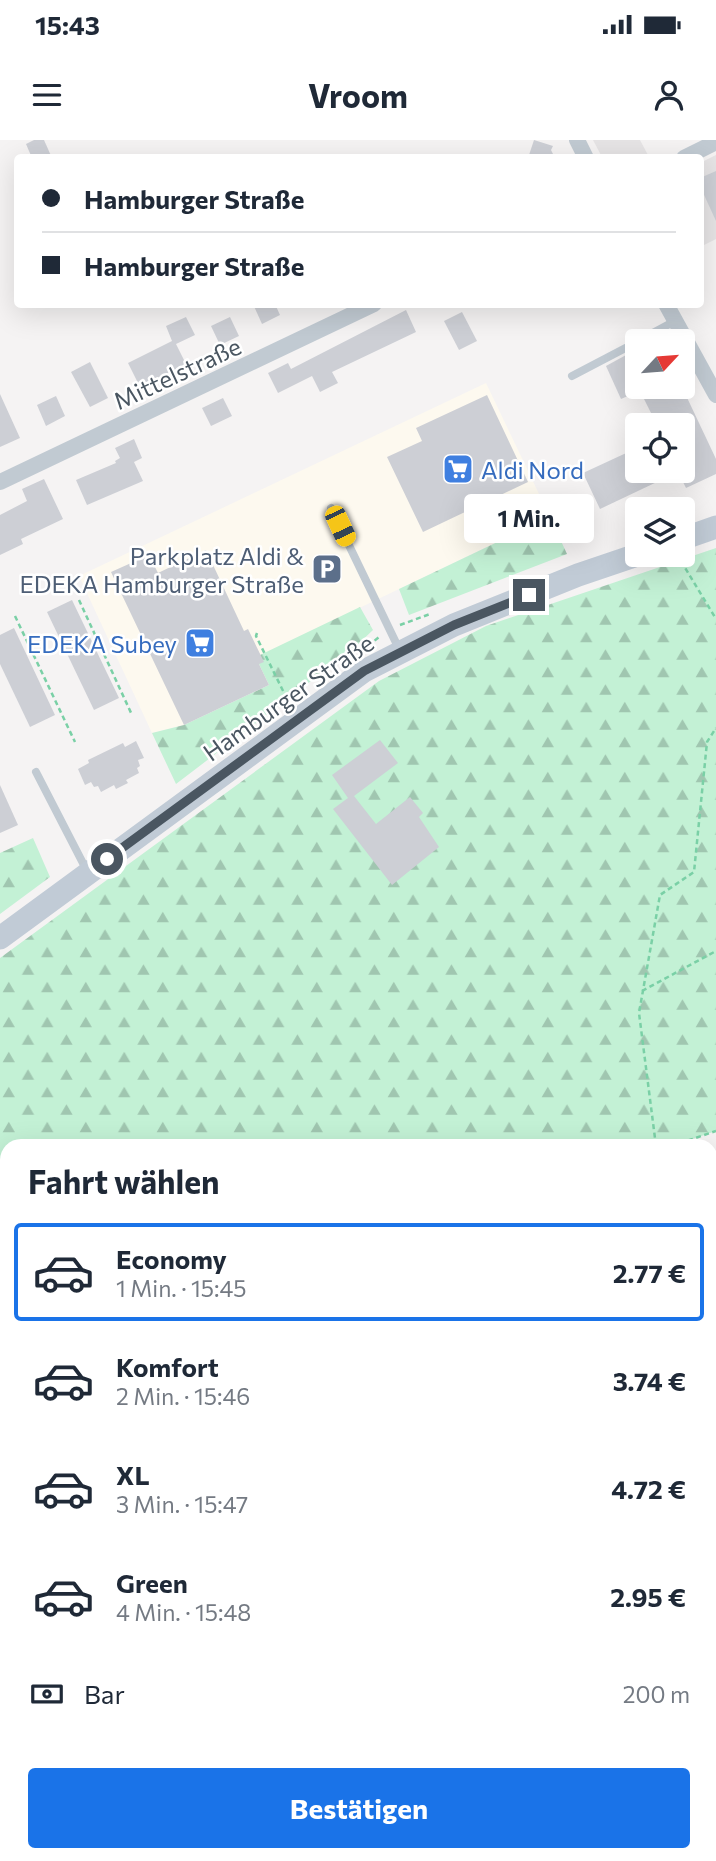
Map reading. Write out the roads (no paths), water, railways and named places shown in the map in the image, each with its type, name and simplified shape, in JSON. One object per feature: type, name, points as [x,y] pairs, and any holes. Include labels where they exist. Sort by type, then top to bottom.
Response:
[{"type":"main road","points":[[695,541],[716,527]]},
{"type":"main road","name":"Hamburger Straße","points":[[0,938],[364,671],[454,625],[578,575],[625,559]]},
{"type":"street","points":[[692,154],[716,142]]},
{"type":"street","name":"Mittelstraße","points":[[0,482],[366,308]]},
{"type":"street","points":[[668,308],[716,396]]},
{"type":"lane","points":[[661,329],[675,321]]},
{"type":"lane","points":[[572,376],[625,349]]},
{"type":"lane","points":[[331,508],[400,651]]},
{"type":"lane","points":[[36,772],[88,873]]},
{"type":"place","name":"Aldi Nord","points":[[458,469]]},
{"type":"place","name":"Parkplatz Aldi & EDEKA Hamburger Straße","points":[[327,569]]},
{"type":"place","name":"EDEKA Subey","points":[[200,643]]}]
